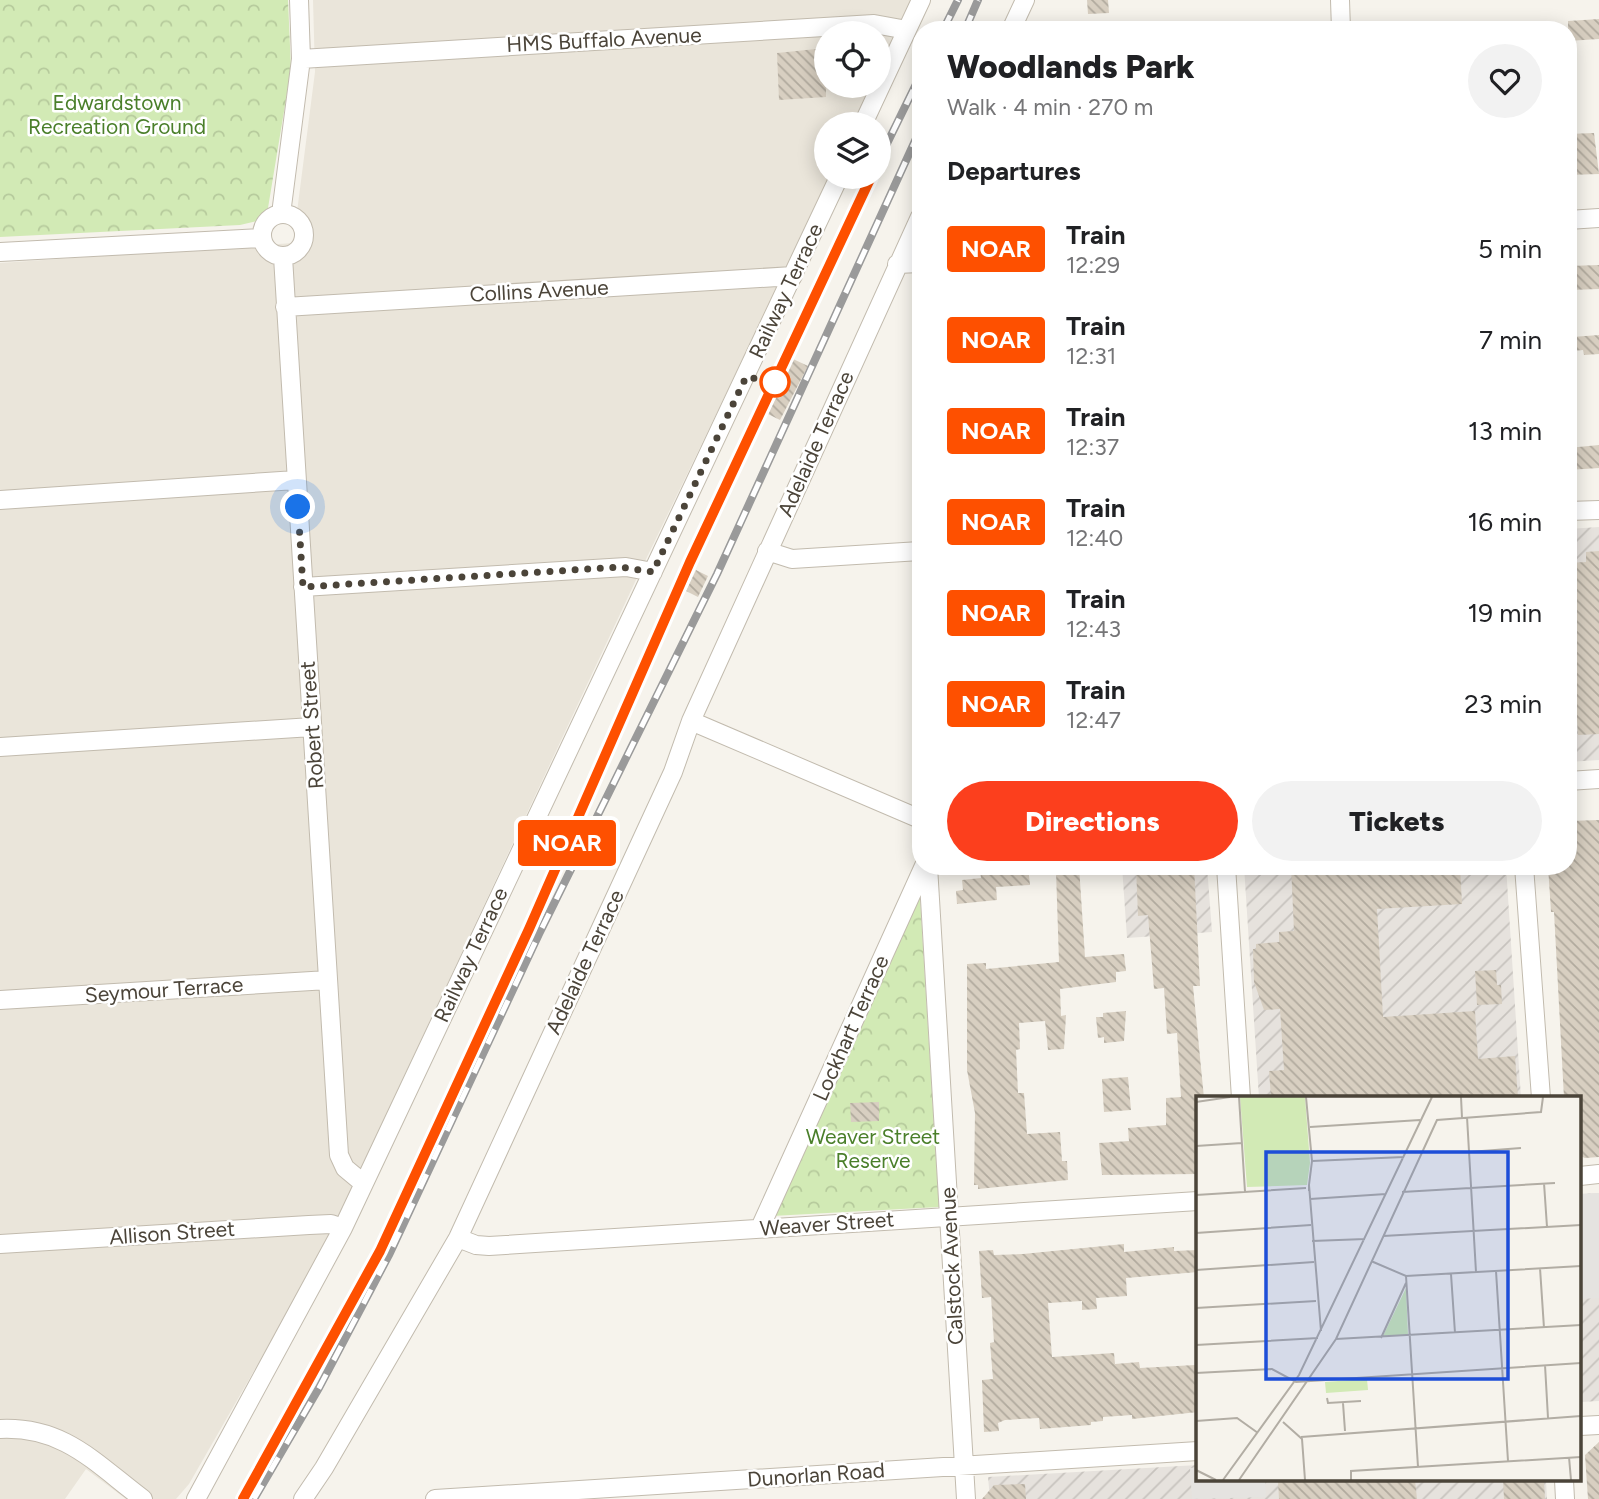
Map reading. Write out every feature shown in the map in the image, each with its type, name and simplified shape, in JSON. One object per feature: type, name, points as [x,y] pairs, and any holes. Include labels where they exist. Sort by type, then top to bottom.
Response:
[{"type":"street","points":[[281,214],[301,59],[299,0]]},
{"type":"street","points":[[869,112],[921,0]]},
{"type":"street","points":[[1015,21],[1025,0]]},
{"type":"street","points":[[1340,0],[1341,21]]},
{"type":"street","name":"HMS Buffalo Avenue","points":[[301,59],[874,24],[907,30]]},
{"type":"street","name":"Railway Terrace","points":[[196,1499],[343,1228],[833,189]]},
{"type":"street","points":[[281,214],[296,218],[304,234],[298,251],[283,257],[267,251],[261,238],[266,221],[281,214]]},
{"type":"street","points":[[1577,219],[1599,218]]},
{"type":"street","name":"Adelaide Terrace","points":[[303,1499],[324,1468],[458,1238],[673,772],[691,721],[912,233]]},
{"type":"street","points":[[0,252],[261,238]]},
{"type":"street","name":"Robert Street","points":[[283,257],[340,1155],[345,1168],[363,1183]]},
{"type":"street","points":[[897,264],[912,263]]},
{"type":"street","name":"Collins Avenue","points":[[285,307],[793,276]]},
{"type":"street","points":[[0,500],[296,480]]},
{"type":"street","points":[[1577,511],[1599,510]]},
{"type":"street","points":[[768,551],[792,559],[912,552]]},
{"type":"street","points":[[303,587],[620,567],[653,572]]},
{"type":"street","points":[[691,721],[912,816]]},
{"type":"street","points":[[0,747],[313,727]]},
{"type":"street","points":[[1577,780],[1599,779]]},
{"type":"street","name":"Lockhart Terrace","points":[[760,1228],[922,875]]},
{"type":"street","name":"Calstock Avenue","points":[[927,875],[966,1499]]},
{"type":"street","points":[[1227,875],[1241,1096]]},
{"type":"street","points":[[1525,875],[1541,1096]]},
{"type":"street","name":"Seymour Terrace","points":[[0,1000],[328,980]]},
{"type":"street","name":"Weaver Street","points":[[458,1238],[476,1245],[489,1246],[1196,1201]]},
{"type":"street","name":"Allison Street","points":[[0,1244],[309,1225],[331,1224],[343,1228]]},
{"type":"street","points":[[0,1429],[39,1430],[61,1437],[143,1499]]},
{"type":"street","name":"Dunorlan Road","points":[[435,1499],[1196,1451]]},
{"type":"shaded area","points":[[313,0],[912,0],[891,46],[891,21],[814,21],[814,98],[866,98],[860,112],[814,112],[814,189],[824,189],[635,582],[322,1252],[189,1484],[176,1499],[126,1499],[86,1469],[65,1499],[0,1499],[0,263],[293,243],[315,72]]},
{"type":"shaded area","points":[[1599,527],[1599,760],[1577,761],[1577,528]]},
{"type":"shaded area","points":[[1123,875],[1208,875],[1212,932],[1127,938]]},
{"type":"shaded area","points":[[1245,875],[1507,875],[1521,1096],[1259,1096]]},
{"type":"shaded area","points":[[1599,1193],[1599,1401],[1582,1402],[1582,1194]]},
{"type":"shaded area","points":[[1599,1193],[1599,1298],[1582,1299],[1582,1194]]},
{"type":"shaded area","points":[[1196,1465],[1196,1482],[1546,1482],[1547,1499],[990,1499],[988,1477]]},
{"type":"shaded area","points":[[1196,1467],[1196,1482],[1265,1482],[1266,1497],[1192,1499],[1190,1468]]},
{"type":"green space","name":"Edwardstown Recreation Ground","points":[[0,0],[288,0],[291,69],[267,214],[257,221],[240,225],[0,237]]},
{"type":"green space","name":"Weaver Street Reserve","points":[[920,897],[939,1207],[772,1216]]},
{"type":"building","points":[[1087,0],[1108,0],[1109,13],[1088,14]]},
{"type":"building","points":[[1599,19],[1599,39],[1577,40],[1577,21],[1568,21]]},
{"type":"building","points":[[814,49],[814,98],[779,100],[777,53]]},
{"type":"building","points":[[1594,133],[1599,174],[1577,175],[1577,134]]},
{"type":"building","points":[[1599,265],[1599,289],[1577,290],[1577,266]]},
{"type":"building","points":[[1599,335],[1599,354],[1584,355],[1583,350],[1577,351],[1577,337]]},
{"type":"building","points":[[793,359],[808,366],[780,420],[768,414]]},
{"type":"building","points":[[1599,445],[1599,468],[1577,469],[1577,447]]},
{"type":"building","points":[[1599,551],[1599,734],[1578,735],[1577,562],[1586,562],[1586,552]]},
{"type":"building","points":[[696,570],[708,576],[698,597],[686,591]]},
{"type":"building","points":[[1599,820],[1599,1157],[1585,1158],[1582,1157],[1582,1096],[1564,1096],[1554,912],[1551,912],[1549,875],[1577,875],[1577,821]]},
{"type":"building","points":[[981,875],[1029,875],[1030,885],[996,887],[997,900],[957,904],[956,891],[963,890],[962,880],[981,878]]},
{"type":"building","points":[[1056,875],[1080,875],[1085,957],[1124,954],[1126,971],[1116,972],[1116,982],[1060,989],[1061,1016],[1066,1015],[1064,1049],[1048,1050],[1045,1021],[1019,1023],[1020,1049],[1016,1050],[1018,1093],[1024,1093],[1027,1134],[1060,1132],[1062,1161],[1067,1161],[1068,1180],[978,1189],[978,1185],[974,1185],[975,1113],[967,1070],[967,964],[986,963],[986,969],[1059,962]]},
{"type":"building","points":[[1136,875],[1194,875],[1200,986],[1193,986],[1204,1096],[1196,1096],[1196,1174],[1102,1175],[1099,1143],[1129,1141],[1128,1128],[1166,1125],[1166,1098],[1181,1097],[1177,1033],[1167,1034],[1164,988],[1154,989],[1148,915],[1138,916]]},
{"type":"building","points":[[1291,875],[1460,875],[1462,904],[1377,909],[1383,1017],[1475,1011],[1478,1059],[1515,1056],[1518,1096],[1271,1096],[1269,1071],[1284,1070],[1280,1009],[1264,1010],[1254,982],[1253,949],[1256,949],[1256,944],[1279,942],[1279,932],[1294,931]]},
{"type":"building","points":[[1496,970],[1497,985],[1501,985],[1502,1004],[1477,1005],[1475,971]]},
{"type":"building","points":[[1126,1011],[1124,1041],[1104,1043],[1104,1037],[1098,1038],[1096,1017],[1103,1017],[1103,1013]]},
{"type":"building","points":[[1128,1077],[1131,1110],[1104,1112],[1102,1079]]},
{"type":"building","points":[[879,1102],[879,1121],[851,1122],[850,1103]]},
{"type":"building","points":[[1124,1244],[1124,1252],[1174,1247],[1174,1251],[1196,1250],[1196,1272],[1126,1278],[1127,1296],[1096,1298],[1097,1309],[1082,1310],[1082,1301],[1048,1303],[1052,1357],[1114,1353],[1115,1364],[1139,1362],[1140,1368],[1195,1365],[1196,1412],[1132,1419],[1132,1415],[1103,1417],[1103,1421],[1091,1422],[1091,1425],[1040,1429],[1039,1418],[1005,1420],[998,1423],[999,1431],[984,1432],[982,1380],[993,1379],[990,1343],[994,1342],[991,1297],[982,1298],[979,1251],[993,1250],[994,1255]]},
{"type":"building","points":[[1599,1442],[1599,1499],[1588,1499],[1585,1455]]},
{"type":"building","points":[[1278,1482],[1415,1482],[1417,1499],[1279,1499]]},
{"type":"building","points":[[1503,1482],[1544,1482],[1545,1499],[1504,1499]]},
{"type":"building","points":[[1025,1484],[1026,1499],[982,1499],[994,1485]]},
{"type":"railway","points":[[948,21],[958,0]]},
{"type":"railway","points":[[969,21],[978,0]]},
{"type":"railway","points":[[891,135],[912,92]]},
{"type":"railway","points":[[254,1499],[319,1388],[389,1255],[539,934],[717,574],[912,147]]},
{"type":"railway","points":[[461,1076],[529,929],[690,562],[865,189]]},
{"type":"railway","points":[[301,1399],[324,1356]]},
{"type":"train","name":"NOAR","points":[[243,1499],[309,1384],[380,1251],[529,929],[690,562],[865,189]]},
{"type":"route","points":[[298,507],[303,587],[620,567],[653,572],[746,377],[775,382]]}]
